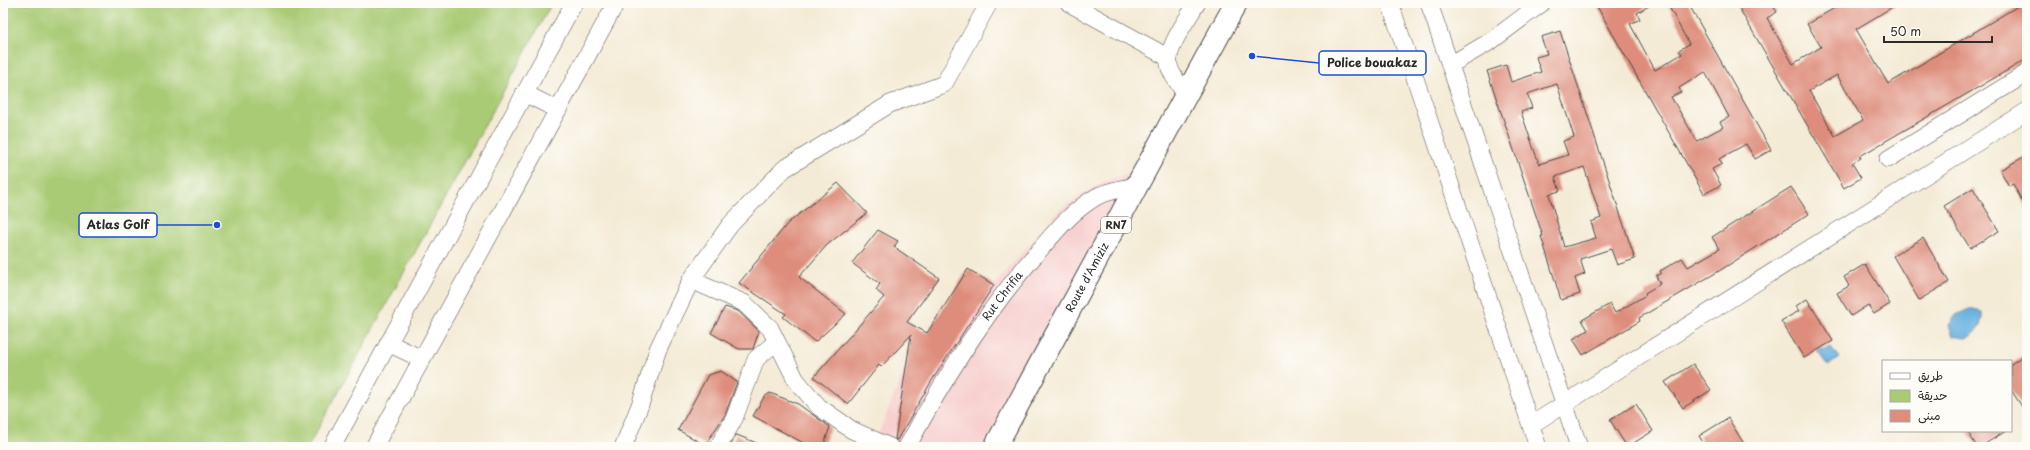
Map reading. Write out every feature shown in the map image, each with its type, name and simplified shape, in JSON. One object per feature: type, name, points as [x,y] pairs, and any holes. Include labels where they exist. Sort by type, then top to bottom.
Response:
[{"type":"main road","name":"Route d'Amiziz","points":[[995,447],[1236,3]]},
{"type":"street","points":[[332,447],[574,3]]},
{"type":"street","points":[[374,447],[616,3]]},
{"type":"street","points":[[623,447],[640,405],[658,349],[691,280],[730,225],[784,169],[890,104],[944,84],[989,3]]},
{"type":"street","points":[[1069,3],[1169,58]]},
{"type":"street","points":[[1186,95],[1170,70],[1169,58],[1173,46],[1197,3]]},
{"type":"street","points":[[1390,3],[1538,447]]},
{"type":"street","points":[[1429,3],[1579,447]]},
{"type":"street","points":[[1450,65],[1491,40],[1542,3]]},
{"type":"street","points":[[1888,159],[2027,73]]},
{"type":"street","points":[[524,93],[558,110]]},
{"type":"street","points":[[1531,425],[2027,111]]},
{"type":"street","name":"Rut Chrifia","points":[[906,447],[932,400],[971,338],[1016,276],[1069,216],[1098,196],[1137,185]]},
{"type":"street","points":[[691,280],[744,303],[770,328],[796,380],[818,407],[852,430],[890,447]]},
{"type":"street","points":[[718,447],[734,419],[756,359],[776,342]]},
{"type":"street","points":[[388,343],[422,360]]},
{"type":"shaded area","points":[[1133,171],[984,447],[873,447],[907,364],[968,269],[994,285],[1059,210],[1101,183]]},
{"type":"green space","points":[[3,3],[552,3],[308,447],[3,447]]},
{"type":"water","points":[[1969,309],[1982,312],[1982,320],[1979,328],[1974,334],[1966,338],[1953,336],[1949,325],[1956,315]]},
{"type":"water","points":[[1813,337],[1822,350],[1831,347],[1839,358],[1828,366],[1810,341]]},
{"type":"building","points":[[1595,3],[1654,3],[1637,13],[1640,19],[1630,24],[1655,70],[1682,54],[1679,50],[1689,44],[1667,3],[1688,3],[1771,150],[1755,159],[1746,144],[1719,159],[1722,164],[1712,169],[1721,185],[1704,194]],"holes":[[[1705,72],[1729,117],[1720,122],[1723,127],[1697,141],[1671,97],[1681,92],[1679,88]]]},
{"type":"building","points":[[1736,3],[1771,3],[1777,12],[1767,18],[1793,64],[1821,47],[1807,24],[1843,3],[1899,3],[1856,29],[1888,84],[2023,3],[2027,3],[2027,59],[1860,156],[1861,158],[1852,163],[1861,178],[1844,188]],"holes":[[[1837,75],[1863,120],[1835,136],[1809,91]]]},
{"type":"building","points":[[1560,31],[1635,259],[1617,265],[1611,249],[1580,259],[1585,274],[1575,278],[1580,294],[1561,300],[1541,236],[1543,236],[1487,71],[1506,65],[1511,82],[1541,72],[1536,57],[1547,54],[1541,37]],"holes":[[[1557,84],[1574,137],[1563,141],[1568,155],[1539,164],[1521,112],[1532,108],[1527,94]],[[1584,167],[1601,218],[1591,222],[1596,238],[1564,247],[1549,194],[1560,191],[1555,177]]]},
{"type":"building","points":[[2027,155],[2027,210],[2013,184],[2009,186],[2000,170]]},
{"type":"building","points":[[838,183],[867,213],[827,245],[799,277],[846,314],[815,342],[783,317],[786,314],[739,283],[788,223]]},
{"type":"building","points":[[1791,187],[1809,214],[1719,271],[1639,318],[1640,321],[1583,355],[1573,339],[1588,330],[1582,320],[1610,304],[1615,313],[1646,295],[1645,293],[1660,284],[1656,276],[1661,273],[1660,271],[1682,258],[1688,267],[1719,249],[1712,237]]},
{"type":"building","points":[[1973,188],[1999,231],[1970,248],[1944,206]]},
{"type":"building","points":[[878,230],[898,241],[894,247],[939,278],[907,322],[927,333],[968,269],[994,285],[931,382],[897,440],[895,439],[911,335],[881,367],[879,365],[848,404],[814,377],[884,297],[876,290],[880,284],[852,263]]},
{"type":"building","points":[[1923,238],[1949,282],[1919,300],[1893,256]]},
{"type":"building","points":[[1865,264],[1890,304],[1874,314],[1868,305],[1851,316],[1837,293],[1849,286],[1844,277]]},
{"type":"building","points":[[1807,299],[1833,341],[1804,358],[1781,321],[1799,311],[1796,306]]},
{"type":"building","points":[[725,307],[738,311],[759,331],[753,349],[739,349],[711,333]]},
{"type":"building","points":[[2027,353],[2027,414],[2012,392],[2012,363]]},
{"type":"building","points":[[1693,364],[1711,390],[1683,408],[1665,382]]},
{"type":"building","points":[[721,371],[737,382],[725,415],[705,445],[678,430],[708,375]]},
{"type":"building","points":[[770,393],[798,404],[830,427],[823,447],[811,447],[753,416],[764,397]]},
{"type":"building","points":[[1636,404],[1653,431],[1627,447],[1610,420]]},
{"type":"building","points":[[1728,418],[1746,447],[1706,447],[1699,436]]},
{"type":"building","points":[[1968,432],[2004,432],[1980,447],[1977,447]]},
{"type":"building","points":[[737,435],[766,447],[730,447]]},
{"type":"place","name":"Police bouakaz","points":[[1252,56]]},
{"type":"place","name":"Atlas Golf","points":[[217,225]]}]
